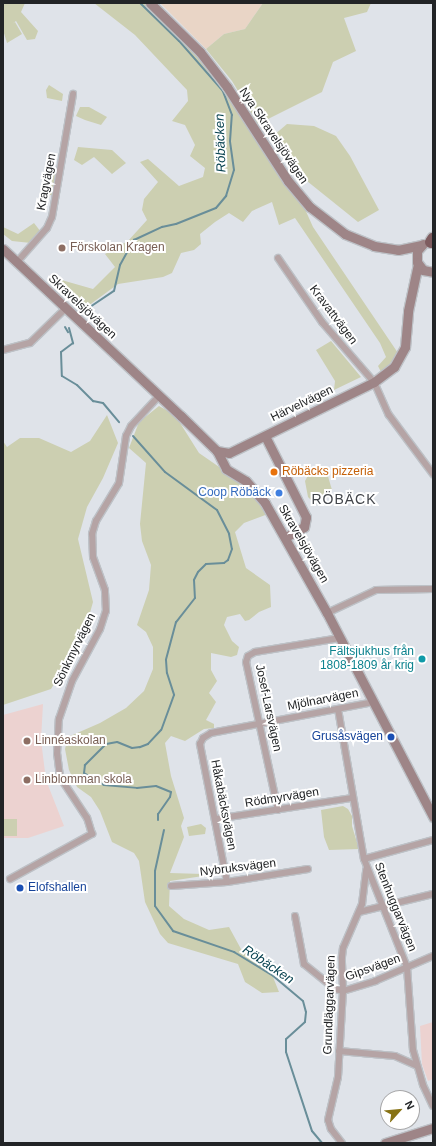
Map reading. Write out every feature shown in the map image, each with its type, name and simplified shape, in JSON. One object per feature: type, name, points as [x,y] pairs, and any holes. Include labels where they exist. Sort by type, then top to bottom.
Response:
[{"type":"street","name":"Nya Skravelsjövägen","points":[[150,3],[179,29],[200,52],[227,87],[288,181],[310,207],[345,234],[374,246],[398,250],[417,261],[430,271]]},
{"type":"street","name":"Kragvägen","points":[[17,262],[47,228],[52,217],[73,94]]},
{"type":"street","name":"Nya Skravelsjövägen","points":[[398,250],[429,242]]},
{"type":"street","points":[[414,285],[417,261],[429,242]]},
{"type":"street","name":"Skravelsjövägen","points":[[3,249],[217,451],[226,470],[251,485],[286,537],[433,817]]},
{"type":"street","name":"Kravattvägen","points":[[278,258],[322,322],[374,382],[389,415],[433,474]]},
{"type":"street","points":[[414,285],[430,271]]},
{"type":"street","name":"Härvelvägen","points":[[217,451],[229,453],[265,436],[374,382],[394,367],[405,347],[408,311],[414,285]]},
{"type":"street","points":[[3,350],[30,343],[66,308]]},
{"type":"street","name":"Sönkmyrvägen","points":[[10,879],[92,834],[86,818],[60,777],[57,754],[59,719],[72,681],[102,624],[106,611],[105,590],[93,557],[92,534],[96,521],[122,475],[126,436],[131,426],[159,396]]},
{"type":"street","points":[[265,436],[306,517],[304,527],[286,537]]},
{"type":"street","points":[[327,613],[376,590],[433,589]]},
{"type":"street","name":"Josef-Larsvägen","points":[[278,810],[246,662],[248,656],[340,638]]},
{"type":"street","name":"Mjölnarvägen","points":[[207,735],[259,723],[338,710],[373,702]]},
{"type":"street","name":"Stenhuggarvägen","points":[[338,710],[352,798],[364,859],[382,907],[408,967],[413,1050],[417,1066],[433,1106]]},
{"type":"street","name":"Håkabäcksvägen","points":[[207,735],[200,744],[216,819],[227,882]]},
{"type":"street","name":"Rödmyrvägen","points":[[216,819],[352,798]]},
{"type":"street","points":[[364,859],[433,840]]},
{"type":"street","name":"Grundläggarvägen","points":[[342,1143],[330,1129],[328,1120],[338,1077],[343,991],[343,948],[359,912],[366,867]]},
{"type":"street","name":"Nybruksvägen","points":[[171,886],[227,882],[308,869]]},
{"type":"street","points":[[359,912],[433,894]]},
{"type":"street","points":[[295,916],[304,964],[335,989],[343,991]]},
{"type":"street","name":"Gipsvägen","points":[[343,991],[433,956]]},
{"type":"street","points":[[340,1051],[395,1056],[417,1066]]},
{"type":"street","points":[[386,1143],[433,1128]]},
{"type":"shaded area","points":[[160,3],[263,3],[245,29],[224,34],[206,49]]},
{"type":"shaded area","points":[[43,704],[41,740],[46,780],[64,826],[28,838],[3,838],[3,715]]},
{"type":"shaded area","points":[[433,1022],[433,1079],[428,1081],[422,1064],[420,1026]]},
{"type":"green space","points":[[3,3],[25,3],[21,12],[38,31],[35,39],[27,40],[16,21],[12,24],[15,22],[22,34],[7,43],[3,30]]},
{"type":"green space","points":[[94,3],[144,3],[197,54],[304,207],[313,227],[398,353],[382,374],[378,366],[386,357],[380,343],[295,218],[279,225],[272,202],[252,211],[243,222],[229,213],[215,222],[200,234],[201,244],[194,250],[181,253],[172,273],[163,277],[118,284],[88,306],[61,283],[58,279],[93,289],[115,267],[105,254],[128,241],[147,220],[142,210],[144,199],[158,182],[140,162],[148,159],[179,186],[203,177],[205,168],[190,156],[195,145],[185,125],[172,121],[188,101],[187,90],[135,35]]},
{"type":"green space","points":[[263,3],[371,3],[367,12],[344,18],[356,51],[333,62],[322,92],[258,124],[232,81],[206,49],[224,34],[245,29]]},
{"type":"green space","points":[[49,85],[63,94],[62,101],[47,98],[46,90]]},
{"type":"green space","points":[[80,107],[89,107],[107,117],[101,125],[85,120],[76,116]]},
{"type":"green space","points":[[287,124],[314,126],[336,136],[350,156],[379,210],[358,222],[297,173],[273,136]]},
{"type":"green space","points":[[78,147],[112,150],[126,163],[112,174],[94,157],[82,165],[74,160]]},
{"type":"green space","points":[[53,167],[55,172],[53,195],[47,195],[42,180]]},
{"type":"green space","points":[[34,223],[41,232],[31,243],[12,241],[3,234],[3,227],[18,234]]},
{"type":"green space","points":[[331,341],[361,377],[334,390],[335,381],[316,350]]},
{"type":"green space","points":[[159,406],[175,415],[199,453],[238,480],[241,488],[249,488],[268,514],[244,523],[235,532],[246,568],[270,585],[271,607],[259,612],[249,620],[245,621],[240,614],[227,617],[224,625],[232,641],[239,647],[237,655],[231,657],[211,653],[211,670],[217,681],[209,693],[216,702],[206,720],[214,724],[214,728],[204,729],[185,741],[171,736],[165,743],[171,776],[184,818],[181,826],[184,837],[170,873],[203,874],[203,876],[170,881],[169,906],[184,919],[209,930],[229,927],[241,949],[279,970],[273,977],[279,992],[262,993],[245,982],[238,964],[168,943],[160,934],[145,902],[139,861],[134,853],[112,842],[100,811],[91,797],[77,787],[69,770],[65,749],[68,737],[100,723],[126,708],[144,691],[153,669],[153,647],[146,632],[137,625],[149,590],[151,565],[142,541],[140,524],[146,463],[129,448],[139,422]]},
{"type":"green space","points":[[107,415],[118,443],[103,478],[87,507],[78,539],[93,602],[84,634],[51,689],[3,705],[3,441],[7,447],[20,438],[39,438],[71,452],[90,441]]},
{"type":"green space","points":[[312,468],[327,473],[332,490],[328,497],[314,503],[308,497],[305,481]]},
{"type":"green space","points":[[343,806],[348,809],[352,816],[352,826],[359,849],[329,850],[324,837],[321,810]]},
{"type":"green space","points":[[3,819],[17,819],[17,836],[3,836]]},
{"type":"green space","points":[[201,824],[206,828],[205,834],[189,836],[187,827]]},
{"type":"waterway","name":"Röbäcken","points":[[87,309],[114,291],[120,265],[134,240],[162,227],[176,224],[216,208],[226,196],[234,170],[230,141],[232,115],[223,91],[179,41],[140,3]]},
{"type":"waterway","name":"Röbäcken","points":[[65,327],[68,332]]},
{"type":"waterway","name":"Röbäcken","points":[[69,328],[73,343],[61,352],[62,376],[77,385],[93,401],[103,403],[119,422]]},
{"type":"waterway","name":"Röbäcken","points":[[133,436],[165,472],[217,510],[229,534],[232,549],[228,560],[224,563],[206,564],[198,572],[194,580],[195,598],[176,622],[166,660],[167,673],[174,695],[161,730],[148,744],[140,747],[132,748],[117,742],[106,744],[85,765],[84,773],[104,785],[137,788],[156,786],[171,792],[170,797],[158,814],[158,820]]},
{"type":"waterway","name":"Röbäcken","points":[[164,830],[155,871],[155,906],[173,931],[234,952],[272,975],[303,1001],[306,1012],[305,1022],[286,1039],[286,1052],[312,1131],[322,1143]]},
{"type":"place","name":"Förskolan Kragen","points":[[62,248]]},
{"type":"place","name":"Röbäcks pizzeria","points":[[274,472]]},
{"type":"place","name":"Coop Röbäck","points":[[279,493]]},
{"type":"place","name":"Fältsjukhus från 1808-1809 år krig","points":[[422,659]]},
{"type":"place","name":"Grusåsvägen","points":[[391,737]]},
{"type":"place","name":"Linnéaskolan","points":[[27,741]]},
{"type":"place","name":"Linblomman skola","points":[[27,780]]},
{"type":"place","name":"Elofshallen","points":[[20,888]]},
{"type":"district","name":"RÖBÄCK","points":[[344,499]]}]
